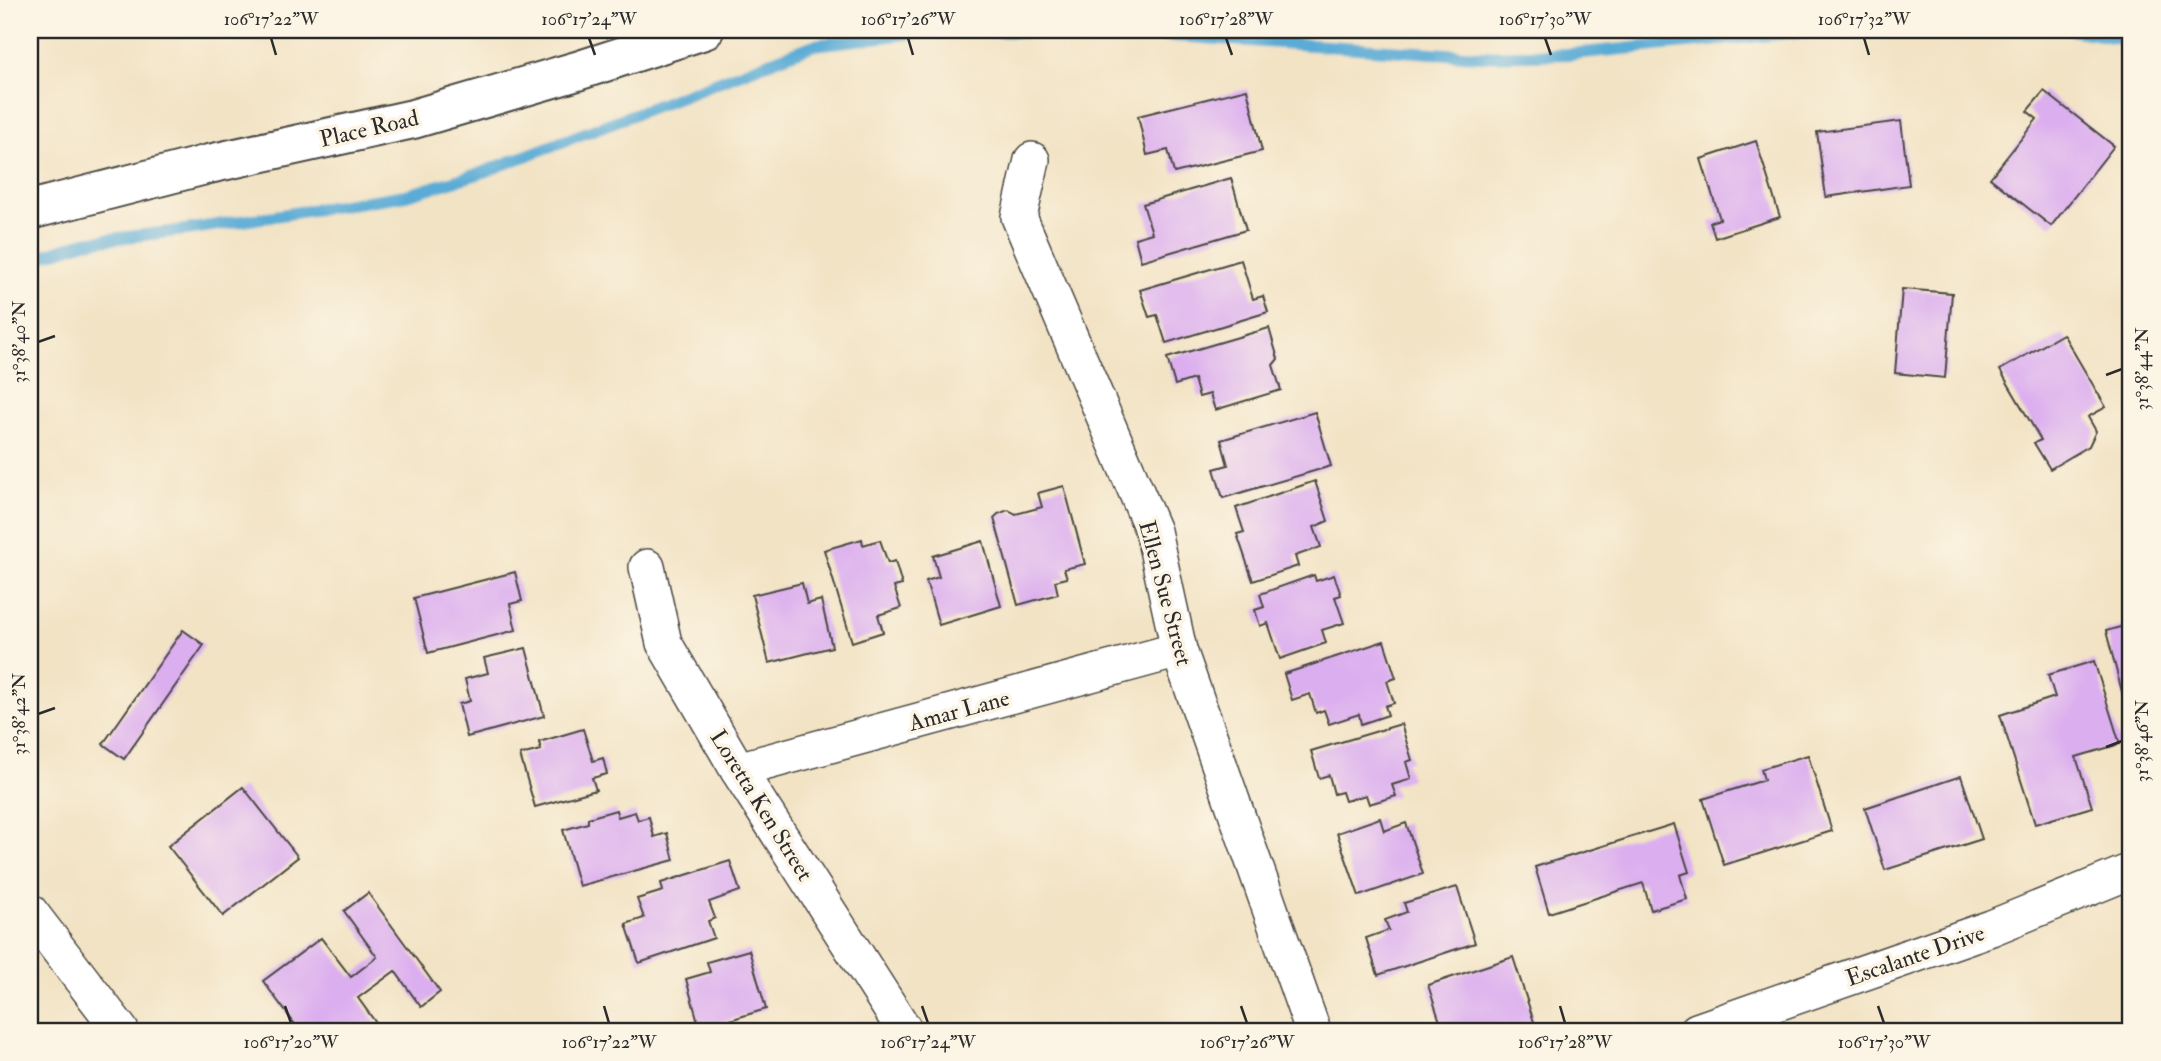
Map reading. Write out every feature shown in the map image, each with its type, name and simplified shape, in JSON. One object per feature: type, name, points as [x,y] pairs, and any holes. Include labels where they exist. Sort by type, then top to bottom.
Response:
[{"type":"street","name":"Place Road","points":[[30,211],[209,164],[413,119],[704,30]]},
{"type":"street","name":"Ellen Sue Street","points":[[1032,160],[1019,217],[1153,531],[1179,650],[1313,1031]]},
{"type":"street","name":"Loretta Ken Street","points":[[647,567],[664,643],[738,769],[905,1031]]},
{"type":"street","name":"Amar Lane","points":[[738,769],[1179,650]]},
{"type":"street","name":"Escalante Drive","points":[[1697,1031],[1991,928],[2131,872]]},
{"type":"street","points":[[30,912],[121,1031]]},
{"type":"building","points":[[1247,89],[1262,151],[1174,173],[1168,150],[1147,155],[1138,116]]},
{"type":"building","points":[[2044,91],[2114,146],[2051,226],[1990,178],[2037,119],[2027,111]]},
{"type":"building","points":[[1901,121],[1909,185],[1826,197],[1817,132]]},
{"type":"building","points":[[1756,141],[1780,217],[1715,238],[1710,222],[1720,219],[1701,159]]},
{"type":"building","points":[[1231,178],[1246,230],[1141,261],[1135,238],[1152,233],[1143,204]]},
{"type":"building","points":[[1241,260],[1253,299],[1263,296],[1268,312],[1166,343],[1157,315],[1149,317],[1140,290]]},
{"type":"building","points":[[1902,289],[1952,293],[1945,378],[1895,373]]},
{"type":"building","points":[[1269,328],[1278,359],[1273,365],[1281,390],[1215,410],[1210,394],[1199,397],[1194,379],[1175,385],[1167,358]]},
{"type":"building","points":[[2063,334],[2106,407],[2088,417],[2096,431],[2089,446],[2050,469],[2034,443],[2041,440],[2000,370]]},
{"type":"building","points":[[1315,412],[1331,466],[1223,498],[1214,469],[1228,465],[1221,440]]},
{"type":"building","points":[[1315,481],[1328,521],[1314,527],[1321,547],[1295,556],[1298,566],[1253,581],[1237,534],[1244,532],[1236,508]]},
{"type":"building","points":[[1064,486],[1085,564],[1064,569],[1067,578],[1055,581],[1058,594],[1018,605],[994,518],[1008,510],[1016,514],[1042,507],[1038,493]]},
{"type":"building","points":[[862,539],[863,545],[880,540],[888,563],[895,561],[902,585],[894,587],[901,608],[878,615],[883,632],[852,642],[824,550]]},
{"type":"building","points":[[983,541],[1001,606],[939,625],[926,581],[939,577],[933,556]]},
{"type":"building","points":[[515,572],[522,601],[510,604],[516,630],[428,653],[414,598]]},
{"type":"building","points":[[1314,575],[1316,581],[1334,575],[1341,595],[1335,597],[1344,623],[1322,630],[1326,643],[1280,659],[1268,623],[1260,626],[1255,610],[1264,607],[1260,594]]},
{"type":"building","points":[[802,583],[807,604],[821,600],[832,647],[769,663],[752,595]]},
{"type":"building","points":[[2131,624],[2131,722],[2130,722],[2106,631]]},
{"type":"building","points":[[183,630],[204,645],[124,759],[103,744]]},
{"type":"building","points":[[1384,641],[1396,678],[1387,681],[1394,703],[1385,706],[1388,715],[1361,724],[1359,714],[1329,724],[1324,710],[1316,713],[1310,694],[1292,700],[1284,674]]},
{"type":"building","points":[[526,648],[544,716],[467,737],[459,704],[470,701],[465,679],[488,673],[484,658]]},
{"type":"building","points":[[2094,661],[2120,744],[2076,757],[2092,807],[2035,824],[2000,715],[2055,697],[2048,675]]},
{"type":"building","points":[[1401,724],[1412,760],[1406,762],[1411,779],[1392,785],[1396,796],[1369,804],[1366,795],[1345,801],[1342,792],[1334,794],[1329,775],[1319,778],[1311,751]]},
{"type":"building","points":[[583,729],[593,761],[603,758],[607,774],[592,778],[596,790],[535,807],[520,755],[541,750],[539,742]]},
{"type":"building","points":[[1808,755],[1832,831],[1724,865],[1703,799],[1764,780],[1761,769]]},
{"type":"building","points":[[1961,776],[1982,839],[1885,870],[1865,808]]},
{"type":"building","points":[[243,787],[298,857],[223,916],[168,846]]},
{"type":"building","points":[[616,810],[618,817],[635,812],[638,820],[649,817],[654,837],[667,833],[674,860],[579,886],[563,830],[588,823],[588,818]]},
{"type":"building","points":[[1380,818],[1384,831],[1406,823],[1423,874],[1359,896],[1337,833]]},
{"type":"building","points":[[1674,824],[1689,872],[1680,875],[1687,899],[1651,910],[1643,883],[1549,913],[1535,867]]},
{"type":"building","points":[[730,861],[740,891],[709,902],[715,918],[708,921],[714,938],[639,963],[626,924],[644,918],[637,899],[663,891],[661,883]]},
{"type":"building","points":[[1457,887],[1475,943],[1378,975],[1366,938],[1389,930],[1385,920],[1407,912],[1404,903]]},
{"type":"building","points":[[368,893],[440,992],[421,1007],[395,971],[358,998],[381,1030],[300,1031],[263,981],[321,938],[351,977],[377,957],[344,911]]},
{"type":"building","points":[[749,950],[766,1009],[700,1029],[686,979],[710,972],[707,962]]},
{"type":"building","points":[[1513,957],[1535,1025],[1515,1031],[1443,1031],[1428,985]]},
{"type":"waterway","points":[[30,260],[85,242],[186,230],[406,195],[481,173],[814,45],[938,30],[1175,36],[1478,56],[1571,54],[1821,30]]},
{"type":"waterway","points":[[2071,30],[2131,40]]}]
